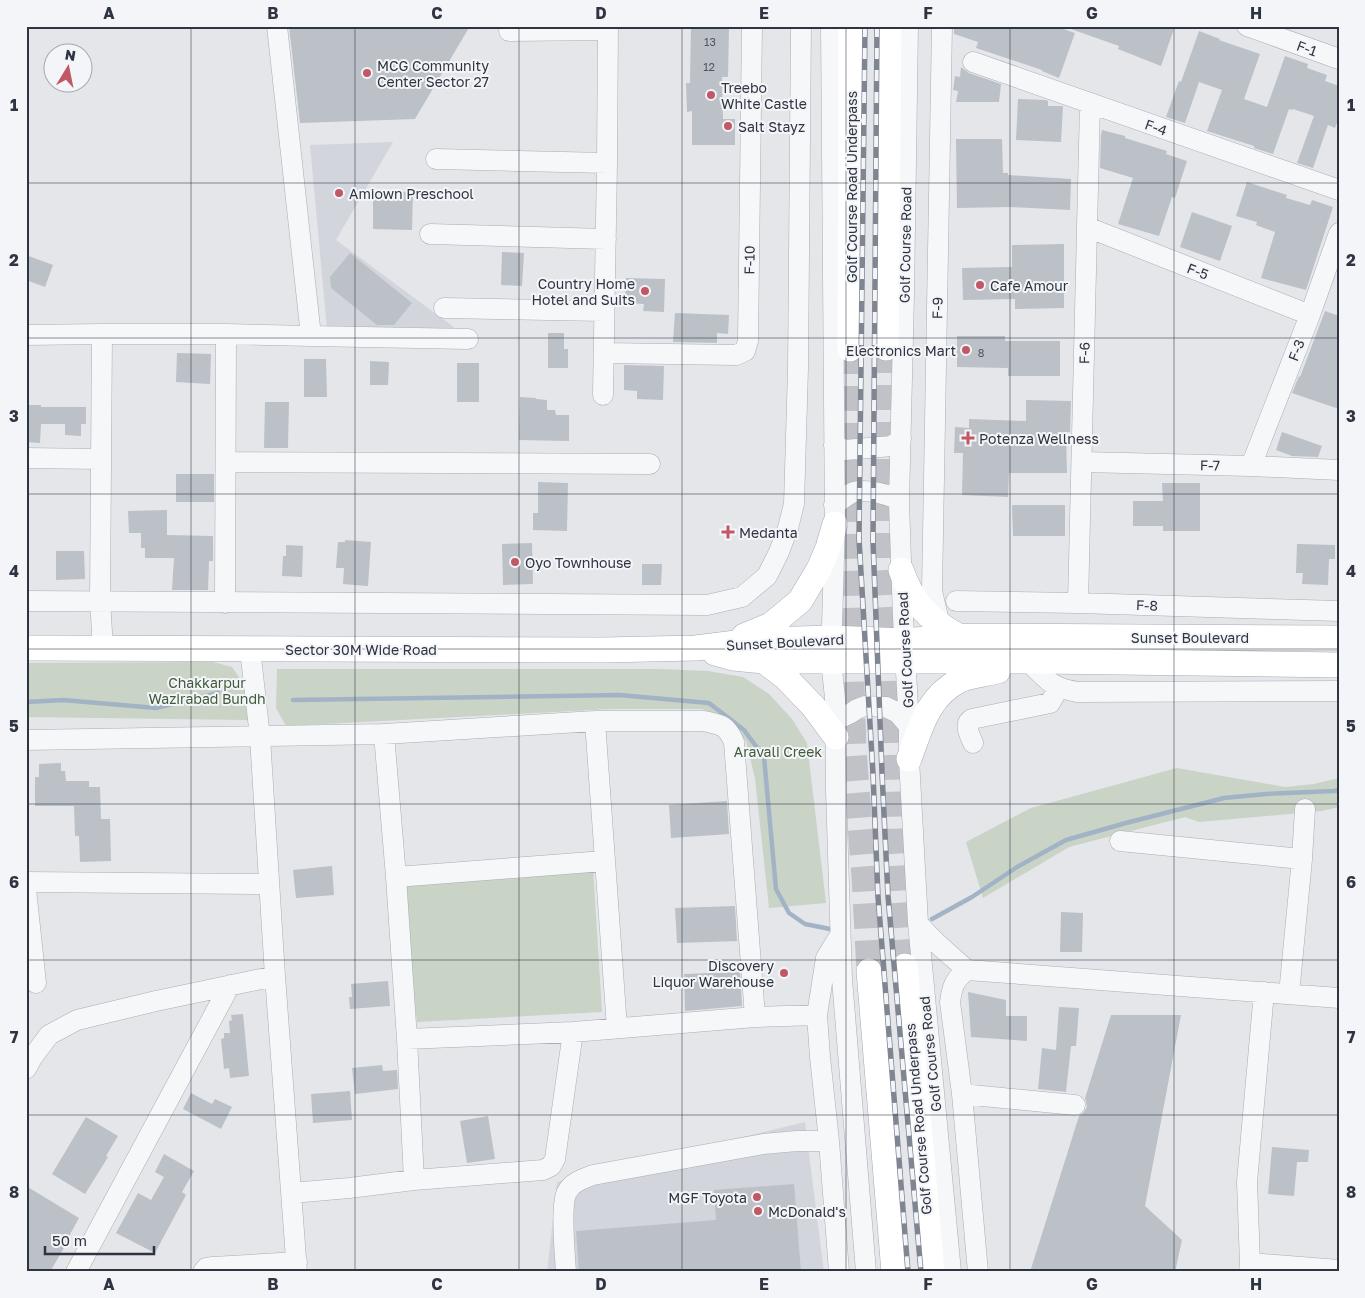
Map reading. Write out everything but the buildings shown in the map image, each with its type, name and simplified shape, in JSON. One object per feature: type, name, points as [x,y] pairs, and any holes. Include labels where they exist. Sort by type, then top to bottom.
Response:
[{"type":"main road","name":"Golf Course Road Underpass","points":[[850,349],[852,26]]},
{"type":"main road","points":[[886,348],[889,26]]},
{"type":"main road","points":[[696,648],[735,640],[771,625],[800,601],[828,548],[835,515]]},
{"type":"main road","points":[[901,570],[906,585],[920,608],[949,631]]},
{"type":"main road","name":"Sunset Boulevard","points":[[906,651],[949,631],[1339,638]]},
{"type":"main road","points":[[1311,666],[1312,638]]},
{"type":"main road","name":"Sunset Boulevard","points":[[696,648],[760,640],[831,649],[906,651],[1045,673],[1339,665]]},
{"type":"main road","name":"Sector 30M Wide Road","points":[[26,648],[603,650],[696,648]]},
{"type":"main road","name":"Sunset Boulevard","points":[[696,648],[733,658],[764,661],[831,649]]},
{"type":"main road","points":[[764,661],[784,677],[836,729]]},
{"type":"main road","points":[[909,759],[926,713],[942,691],[962,679],[1045,673]]},
{"type":"main road","name":"Golf Course Road Underpass","points":[[904,966],[932,1272]]},
{"type":"main road","points":[[869,971],[894,1272]]},
{"type":"street","points":[[277,26],[311,336]]},
{"type":"street","name":"F-10","points":[[604,353],[736,355],[745,351],[748,341],[752,26]]},
{"type":"street","points":[[26,601],[707,605],[742,597],[767,576],[788,528],[794,504],[798,369],[800,26]]},
{"type":"street","points":[[831,26],[835,515],[831,649],[836,698],[842,980],[866,1272]]},
{"type":"street","name":"Golf Course Road","points":[[908,26],[899,502],[901,570],[918,923],[951,1272]]},
{"type":"street","name":"F-9","points":[[942,26],[932,591],[949,631]]},
{"type":"street","name":"F-1","points":[[1247,26],[1339,59]]},
{"type":"street","points":[[509,31],[608,28],[603,395]]},
{"type":"street","name":"F-4","points":[[973,62],[1339,190]]},
{"type":"street","name":"F-6","points":[[1078,603],[1090,104]]},
{"type":"street","points":[[436,159],[607,163]]},
{"type":"street","points":[[799,226],[832,226]]},
{"type":"street","name":"F-5","points":[[1087,227],[1310,314]]},
{"type":"street","name":"F-3","points":[[1251,466],[1339,233]]},
{"type":"street","points":[[430,234],[606,240]]},
{"type":"street","points":[[444,308],[604,311]]},
{"type":"street","points":[[102,334],[100,600],[102,648]]},
{"type":"street","points":[[225,603],[226,334]]},
{"type":"street","points":[[26,335],[226,334],[468,340]]},
{"type":"street","points":[[834,445],[845,450],[892,446],[901,439]]},
{"type":"street","points":[[26,458],[101,459]]},
{"type":"street","points":[[227,462],[650,464]]},
{"type":"street","name":"F-7","points":[[1082,462],[1339,470]]},
{"type":"street","points":[[835,515],[854,492],[878,492],[899,502]]},
{"type":"street","name":"F-8","points":[[956,601],[1338,608]]},
{"type":"street","points":[[203,1272],[206,1268],[213,1267],[297,1267],[268,884],[260,736],[250,649]]},
{"type":"street","points":[[1045,673],[1064,690],[1078,692],[1339,691]]},
{"type":"street","points":[[973,743],[966,724],[968,721],[1050,702],[1045,673]]},
{"type":"street","points":[[836,729],[857,708],[865,706],[886,707],[898,713],[909,726]]},
{"type":"street","points":[[26,740],[384,734],[595,721],[704,722],[718,724],[728,731],[734,742],[755,1017]]},
{"type":"street","points":[[595,721],[617,1028]]},
{"type":"street","points":[[384,734],[407,1039],[414,1180]]},
{"type":"street","points":[[1289,994],[1305,809]]},
{"type":"street","points":[[1120,840],[1302,859]]},
{"type":"street","points":[[396,877],[604,861]]},
{"type":"street","points":[[26,882],[268,884]]},
{"type":"street","points":[[26,889],[29,935],[36,983]]},
{"type":"street","points":[[918,923],[941,949],[967,970],[1339,998]]},
{"type":"street","points":[[839,1272],[817,1015],[826,958],[840,935]]},
{"type":"street","points":[[967,970],[958,977],[952,988],[950,1002],[962,1094],[978,1272]]},
{"type":"street","points":[[28,1061],[49,1035],[77,1020],[275,976]]},
{"type":"street","points":[[76,1272],[230,985]]},
{"type":"street","points":[[1264,992],[1247,1182],[1249,1267],[1339,1270]]},
{"type":"street","points":[[407,1039],[573,1032],[755,1017],[817,1015]]},
{"type":"street","points":[[292,1193],[414,1180],[543,1170],[551,1166],[555,1159],[573,1032]]},
{"type":"street","points":[[962,1094],[1075,1105]]},
{"type":"street","points":[[566,1272],[563,1212],[567,1193],[577,1182],[593,1175],[762,1144],[829,1141]]},
{"type":"shaded area","name":"Amiown Preschool","points":[[393,142],[336,240],[455,328],[327,329],[310,145]]},
{"type":"shaded area","points":[[805,1122],[824,1272],[547,1272],[557,1182]]},
{"type":"green space","name":"Chakkarpur Wazirabad Bundh","points":[[213,662],[232,667],[247,689],[248,720],[26,717],[26,663]]},
{"type":"green space","name":"Aravali Creek","points":[[277,669],[660,669],[708,671],[743,677],[769,694],[792,719],[807,743],[826,903],[769,908],[755,778],[746,741],[728,722],[702,709],[611,709],[286,726],[276,708]]},
{"type":"green space","points":[[1177,768],[1285,787],[1314,784],[1339,778],[1339,807],[1322,811],[1199,822],[1185,817],[1069,847],[983,898],[966,842],[1031,808]]},
{"type":"green space","points":[[593,868],[602,1012],[417,1022],[402,884]]},
{"type":"waterway","points":[[26,702],[63,700],[156,708],[218,693]]},
{"type":"waterway","points":[[293,700],[619,695],[709,703],[744,730],[764,757],[776,889],[789,913],[805,924],[835,930]]},
{"type":"waterway","points":[[932,919],[972,897],[1017,867],[1066,840],[1224,798],[1339,790]]},
{"type":"tunnel","points":[[886,348],[885,564],[892,680],[897,848],[905,966]]},
{"type":"tunnel","points":[[850,349],[848,553],[854,750],[869,971]]},
{"type":"railway","points":[[865,26],[859,539],[873,774],[878,897],[908,1272]]},
{"type":"railway","points":[[877,26],[873,541],[888,896],[921,1272]]},
{"type":"place","name":"MCG Community Center Sector 27","points":[[367,73]]},
{"type":"place","name":"Treebo White Castle","points":[[711,95]]},
{"type":"place","name":"Salt Stayz","points":[[728,126]]},
{"type":"place","name":"Amiown Preschool","points":[[339,193]]},
{"type":"place","name":"Cafe Amour","points":[[980,285]]},
{"type":"place","name":"Country Home Hotel and Suits","points":[[645,291]]},
{"type":"place","name":"Electronics Mart","points":[[966,350]]},
{"type":"place","name":"Potenza Wellness","points":[[968,438]]},
{"type":"place","name":"Medanta","points":[[728,532]]},
{"type":"place","name":"Oyo Townhouse","points":[[515,562]]},
{"type":"place","name":"Discovery Liquor Warehouse","points":[[784,973]]},
{"type":"place","name":"MGF Toyota","points":[[757,1197]]},
{"type":"place","name":"McDonald's","points":[[758,1211]]}]
